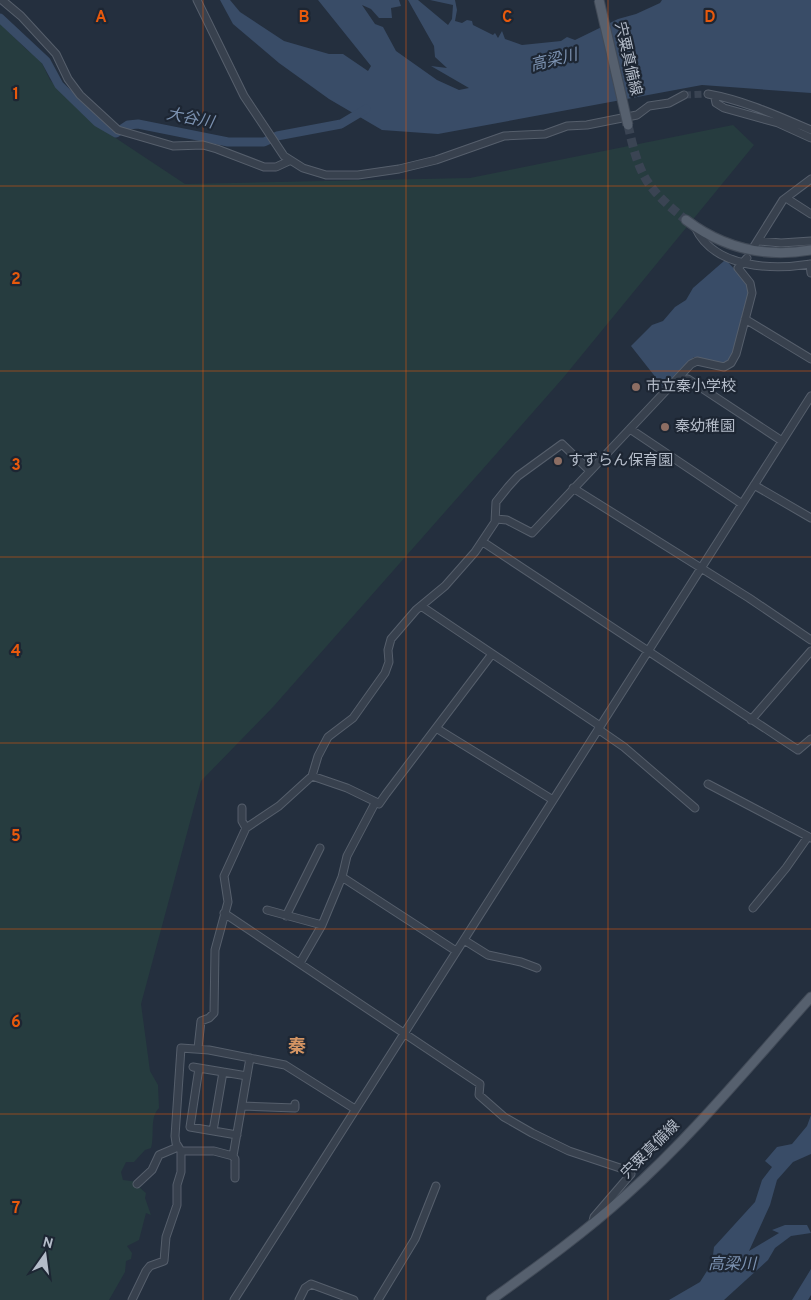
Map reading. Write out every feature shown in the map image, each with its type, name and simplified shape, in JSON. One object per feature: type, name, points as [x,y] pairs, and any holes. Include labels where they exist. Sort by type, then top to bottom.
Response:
[{"type":"main road","name":"宍粟真備線","points":[[600,0],[628,124]]},
{"type":"main road","points":[[686,220],[727,244],[760,252],[794,253],[811,250]]},
{"type":"main road","name":"宍粟真備線","points":[[492,1300],[592,1224],[674,1148],[811,997]]},
{"type":"street","points":[[2,0],[21,16],[56,54],[68,78],[80,95],[118,130],[173,146],[203,146],[217,149],[264,167],[276,167],[289,161]]},
{"type":"street","points":[[197,0],[244,96],[276,144],[289,161],[326,175],[381,173],[436,160],[504,136],[545,134],[567,126],[587,125],[637,114],[649,106],[669,103],[684,95]]},
{"type":"street","points":[[811,130],[756,108],[711,96],[716,103],[724,108],[778,123],[811,138]]},
{"type":"street","points":[[753,248],[759,241],[775,211],[786,198],[811,179]]},
{"type":"street","points":[[786,198],[811,214]]},
{"type":"street","points":[[695,227],[699,236],[720,253],[787,268],[810,264],[811,273]]},
{"type":"street","points":[[759,241],[781,244],[811,241]]},
{"type":"street","points":[[496,519],[508,520],[532,533],[589,470],[697,361],[724,367],[731,363],[736,354],[752,293],[750,283],[738,268],[746,260]]},
{"type":"street","points":[[745,319],[811,359]]},
{"type":"street","points":[[677,380],[688,379],[782,441]]},
{"type":"street","points":[[234,1300],[811,396]]},
{"type":"street","points":[[630,429],[742,504]]},
{"type":"street","points":[[198,1048],[201,1021],[209,1018],[214,1013],[214,950],[228,896],[224,876],[246,828],[278,806],[312,776],[318,756],[328,737],[353,718],[385,673],[389,662],[388,650],[391,639],[421,606],[452,579],[482,542],[496,519],[496,502],[518,476],[562,444],[589,470]]},
{"type":"street","points":[[754,484],[811,518]]},
{"type":"street","points":[[573,488],[811,640]]},
{"type":"street","points":[[482,542],[798,750],[811,739]]},
{"type":"street","points":[[421,606],[599,727],[695,808]]},
{"type":"street","points":[[751,720],[811,651]]},
{"type":"street","points":[[312,776],[330,784],[347,788],[379,804],[492,654]]},
{"type":"street","points":[[436,728],[553,800]]},
{"type":"street","points":[[708,784],[809,838],[753,908]]},
{"type":"street","points":[[300,963],[322,925],[342,877],[347,856],[376,802]]},
{"type":"street","points":[[242,808],[242,821],[246,828]]},
{"type":"street","points":[[286,916],[320,848]]},
{"type":"street","points":[[342,877],[456,951]]},
{"type":"street","points":[[268,910],[322,925]]},
{"type":"street","points":[[224,913],[480,1084],[479,1095],[504,1117],[569,1151],[624,1169],[631,1174],[594,1217],[592,1224]]},
{"type":"street","points":[[464,940],[488,955],[521,962],[537,968]]},
{"type":"street","points":[[132,1300],[150,1266],[164,1261],[166,1237],[177,1206],[180,1149],[175,1136],[175,1115],[181,1048],[198,1048],[293,1068],[355,1109]]},
{"type":"street","points":[[235,1178],[235,1159],[233,1156],[250,1058]]},
{"type":"street","points":[[237,1136],[190,1127],[196,1068],[247,1076]]},
{"type":"street","points":[[213,1131],[223,1072]]},
{"type":"street","points":[[242,1106],[295,1108],[295,1104]]},
{"type":"street","points":[[137,1184],[152,1170],[159,1155],[180,1149],[214,1151],[233,1156]]},
{"type":"street","points":[[378,1300],[415,1239],[436,1186]]},
{"type":"street","points":[[300,1300],[305,1288],[311,1284],[354,1300]]},
{"type":"green space","points":[[0,23],[26,49],[40,59],[50,80],[93,123],[185,184],[470,178],[733,125],[754,145],[563,378],[273,707],[201,781],[141,1004],[150,1071],[158,1085],[159,1108],[153,1122],[151,1148],[145,1150],[134,1162],[126,1162],[121,1172],[123,1180],[138,1182],[139,1187],[146,1193],[145,1198],[151,1215],[146,1213],[139,1240],[127,1246],[132,1253],[131,1259],[126,1261],[125,1272],[109,1300],[0,1300]]},
{"type":"water","points":[[220,0],[230,0],[240,12],[284,41],[329,54],[343,54],[368,71],[371,66],[318,0],[399,0],[401,6],[391,8],[392,18],[379,18],[371,9],[362,5],[375,24],[383,27],[396,51],[437,80],[459,90],[469,88],[431,66],[447,68],[435,57],[434,46],[408,0],[418,0],[448,25],[452,19],[453,5],[430,0],[455,0],[457,10],[455,21],[462,23],[467,20],[472,21],[473,25],[493,35],[495,33],[498,38],[502,31],[505,39],[522,45],[561,41],[567,37],[575,40],[618,19],[636,14],[660,3],[662,0],[811,0],[811,93],[702,85],[438,134],[382,130],[329,99],[279,63],[233,24]]},
{"type":"water","points":[[724,261],[727,261],[740,275],[749,291],[730,361],[724,364],[694,357],[664,388],[631,346],[652,325],[663,321],[675,307],[686,300],[693,288]]},
{"type":"water","name":"高梁川","points":[[811,1115],[811,1154],[793,1162],[777,1180],[770,1205],[749,1251],[779,1233],[772,1230],[785,1225],[807,1225],[811,1233],[791,1236],[775,1248],[768,1260],[724,1300],[669,1300],[700,1282],[712,1263],[714,1247],[755,1202],[762,1180],[772,1167],[765,1161],[777,1147],[792,1144],[807,1126]]},
{"type":"water","name":"高梁川","points":[[811,1269],[811,1295],[808,1300],[792,1300]]},
{"type":"waterway","name":"大谷川","points":[[0,18],[46,61],[59,85],[97,122],[116,133],[128,125],[138,124],[228,142],[264,142],[277,136],[341,124],[366,109]]},
{"type":"tunnel","points":[[684,95],[708,94]]},
{"type":"tunnel","points":[[628,125],[636,156],[646,179],[661,198],[686,220]]},
{"type":"place","name":"市立秦小学校","points":[[636,387]]},
{"type":"place","name":"秦幼稚園","points":[[665,427]]},
{"type":"place","name":"すずらん保育園","points":[[558,461]]},
{"type":"district","name":"秦","points":[[297,1047]]}]
